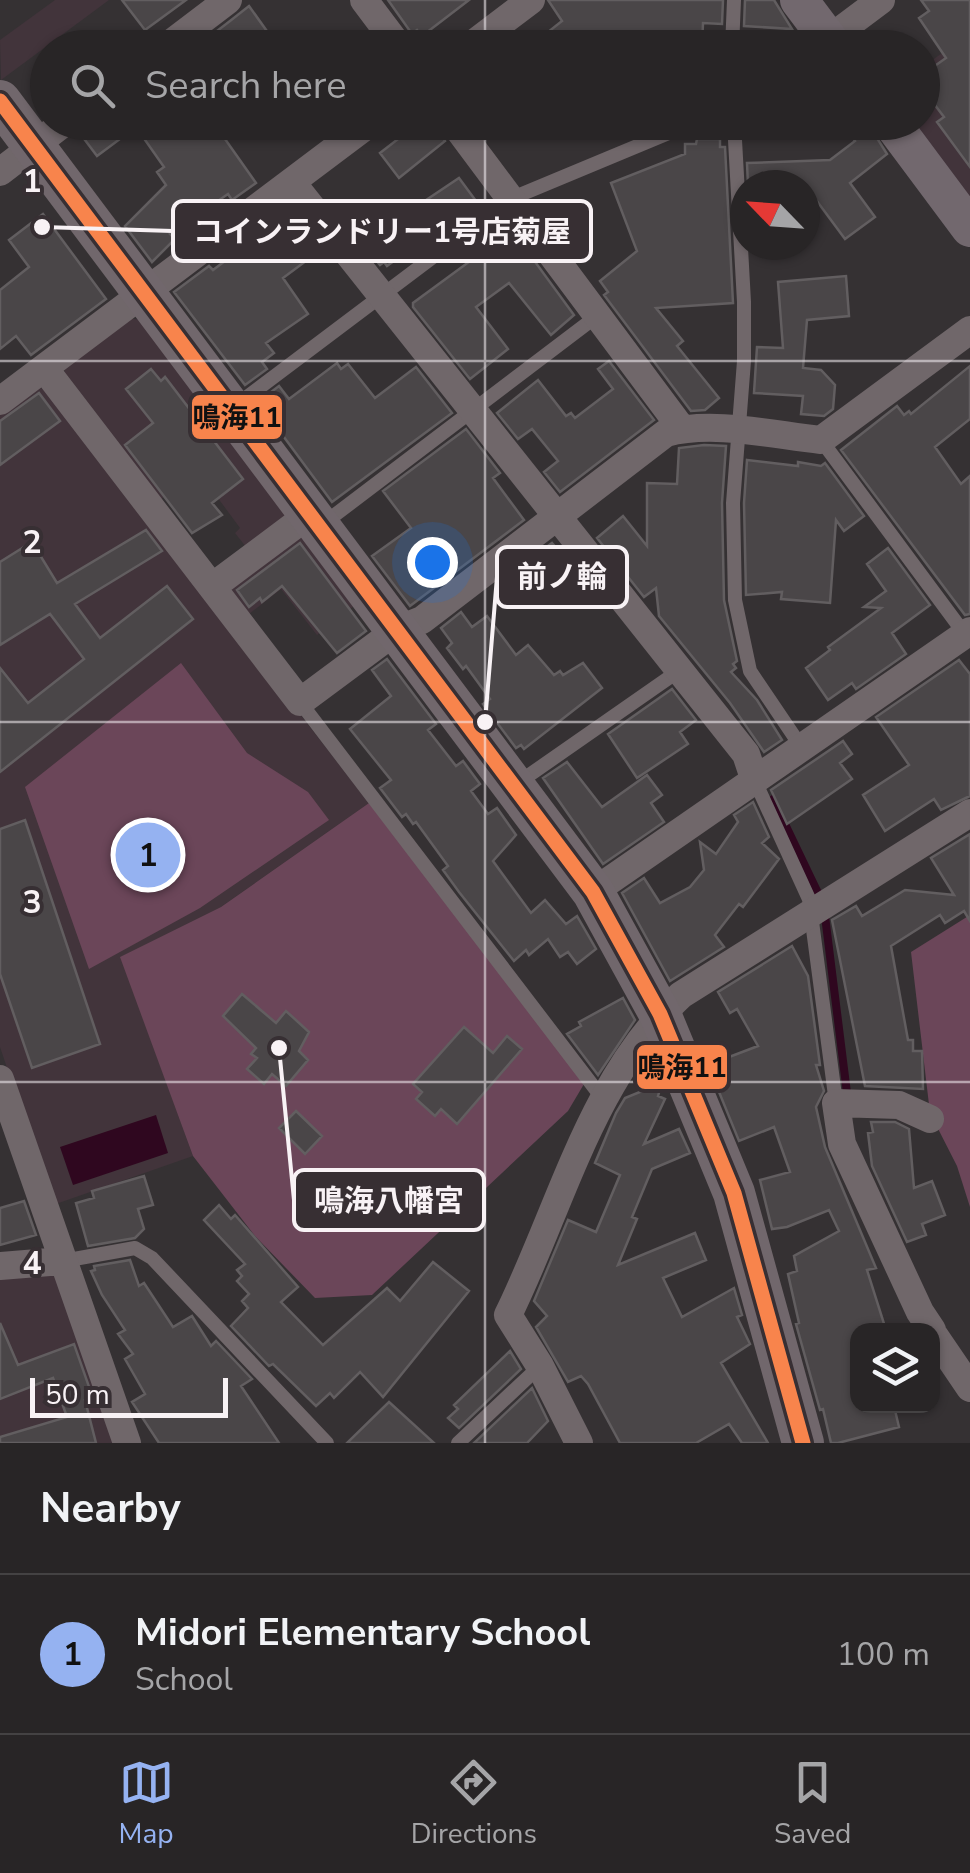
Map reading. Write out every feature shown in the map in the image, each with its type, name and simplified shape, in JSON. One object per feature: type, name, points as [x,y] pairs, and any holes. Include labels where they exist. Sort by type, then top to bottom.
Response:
[{"type":"main road","points":[[0,102],[593,892],[660,1014],[734,1192],[803,1443]]},
{"type":"street","points":[[189,30],[228,0]]},
{"type":"street","points":[[364,0],[386,30]]},
{"type":"street","points":[[492,30],[531,0]]},
{"type":"street","points":[[798,0],[821,30]]},
{"type":"street","points":[[847,30],[880,0]]},
{"type":"street","points":[[0,401],[348,140]]},
{"type":"street","points":[[467,140],[682,429]]},
{"type":"street","points":[[904,140],[970,228]]},
{"type":"street","points":[[292,184],[746,754],[755,781]]},
{"type":"street","points":[[44,368],[300,702],[397,630],[422,620],[666,434],[682,429],[738,431],[821,440],[970,330]]},
{"type":"street","points":[[212,587],[316,519]]},
{"type":"street","points":[[593,892],[968,636]]},
{"type":"street","points":[[579,1443],[540,1366],[508,1315],[616,1072],[660,1014],[681,994],[970,812]]},
{"type":"street","points":[[0,1079],[127,1443]]},
{"type":"street","points":[[927,1323],[842,1144],[836,1103],[899,1105],[930,1119]]},
{"type":"street","points":[[0,1266],[62,1261]]},
{"type":"street","points":[[940,1343],[970,1388]]},
{"type":"lane","points":[[733,30],[734,0]]},
{"type":"lane","points":[[230,409],[510,199],[652,140]]},
{"type":"lane","points":[[735,140],[744,302],[733,502],[734,576],[750,670],[802,748]]},
{"type":"lane","points":[[316,519],[473,412],[597,316]]},
{"type":"lane","points":[[821,440],[968,636]]},
{"type":"lane","points":[[515,785],[680,670]]},
{"type":"lane","points":[[300,702],[603,1098]]},
{"type":"lane","points":[[755,781],[810,899],[836,1103]]},
{"type":"lane","points":[[62,1261],[135,1248],[152,1258],[327,1443]]},
{"type":"lane","points":[[458,1443],[540,1366]]},
{"type":"shaded area","points":[[55,0],[109,0],[68,30],[30,30],[30,59],[1,80],[0,40]]},
{"type":"shaded area","points":[[940,54],[970,91],[970,208],[920,140],[940,140]]},
{"type":"shaded area","points":[[126,318],[143,320],[293,516],[250,552],[235,533],[240,528],[198,471],[156,503],[65,384],[64,364]]},
{"type":"shaded area","points":[[36,387],[48,390],[369,803],[221,907],[121,957],[193,1156],[53,1205],[0,1047],[0,415]]},
{"type":"shaded area","points":[[298,530],[359,602],[317,635],[281,589],[244,618],[224,586]]},
{"type":"shaded area","points":[[181,663],[247,753],[308,792],[329,820],[200,908],[89,969],[25,787]]},
{"type":"shaded area","points":[[369,803],[584,1084],[568,1111],[372,1295],[315,1298],[255,1236],[193,1156],[120,957],[221,907]]},
{"type":"shaded area","points":[[970,915],[970,1207],[957,1166],[930,1113],[911,952]]},
{"type":"shaded area","points":[[156,1115],[168,1153],[73,1185],[60,1147]]},
{"type":"shaded area","points":[[42,1270],[57,1277],[115,1443],[0,1443],[0,1273]]},
{"type":"building","points":[[122,0],[186,0],[145,30]]},
{"type":"building","points":[[388,0],[469,0],[430,30],[409,30]]},
{"type":"building","points":[[548,0],[723,0],[722,24],[703,23],[703,30],[551,30],[562,21]]},
{"type":"building","points":[[745,0],[774,0],[792,29],[744,26]]},
{"type":"building","points":[[921,0],[970,0],[970,167],[940,126],[944,117],[940,112],[940,62],[946,58],[940,49],[940,30],[927,30],[919,18],[929,11]]},
{"type":"building","points":[[249,6],[266,30],[218,30]]},
{"type":"building","points":[[85,140],[119,140],[97,156]]},
{"type":"building","points":[[145,140],[226,140],[256,183],[232,200],[228,194],[170,234],[175,239],[152,262],[125,226],[166,185],[157,172],[164,167]]},
{"type":"building","points":[[397,140],[445,141],[399,178],[380,153]]},
{"type":"building","points":[[720,140],[720,147],[725,147],[733,303],[656,308],[683,341],[677,346],[719,398],[705,410],[691,411],[604,295],[608,292],[600,281],[637,251],[611,183],[685,154],[685,144]]},
{"type":"building","points":[[854,140],[878,140],[887,154],[850,183],[875,217],[845,239],[820,205],[820,170],[747,170],[747,163],[830,160]]},
{"type":"building","points":[[459,178],[476,201],[387,266],[384,262],[380,265],[362,243]]},
{"type":"building","points":[[43,214],[106,299],[31,355],[16,336],[0,349],[0,290],[29,267],[9,240]]},
{"type":"building","points":[[287,214],[291,219],[296,216],[322,249],[283,278],[308,314],[266,343],[274,353],[262,362],[267,369],[245,385],[174,292],[209,266],[213,270]]},
{"type":"building","points":[[503,218],[574,315],[551,335],[509,283],[476,307],[508,349],[470,379],[413,303],[496,242],[487,230]]},
{"type":"building","points":[[846,276],[849,316],[807,320],[803,368],[821,370],[835,385],[833,409],[824,416],[801,414],[803,396],[754,393],[757,347],[783,348],[778,282]]},
{"type":"building","points":[[609,361],[654,420],[560,492],[544,472],[558,461],[532,429],[518,439],[497,413],[538,380],[566,416],[571,413],[575,418],[613,389],[598,369]]},
{"type":"building","points":[[337,363],[341,369],[348,364],[375,398],[416,367],[452,413],[332,502],[258,402],[279,386],[289,399]]},
{"type":"building","points":[[970,366],[970,419],[935,447],[961,484],[970,476],[970,614],[965,615],[841,450],[897,406],[904,415],[909,411],[911,414]]},
{"type":"building","points":[[151,369],[161,381],[165,377],[243,479],[212,503],[222,515],[192,533],[125,445],[153,423],[126,389]]},
{"type":"building","points":[[39,393],[60,421],[0,465],[0,421]]},
{"type":"building","points":[[466,429],[500,473],[493,478],[524,520],[410,606],[372,556],[411,528],[383,491]]},
{"type":"building","points":[[726,446],[722,503],[724,600],[737,661],[731,672],[757,700],[782,740],[764,752],[730,703],[659,616],[656,588],[644,597],[597,538],[623,516],[647,546],[647,483],[677,484],[679,448]]},
{"type":"building","points":[[747,460],[798,466],[798,462],[821,466],[825,463],[864,516],[844,531],[836,520],[830,603],[781,599],[782,592],[746,595]]},
{"type":"building","points":[[146,530],[162,551],[75,604],[100,638],[167,586],[193,619],[0,772],[0,668],[28,703],[84,659],[50,614],[0,645],[0,562],[32,542],[57,583]]},
{"type":"building","points":[[300,543],[366,631],[337,653],[282,586],[249,607],[237,590]]},
{"type":"building","points":[[552,543],[594,591],[579,604],[559,580],[532,599],[513,572]]},
{"type":"building","points":[[888,548],[930,605],[892,633],[906,654],[856,689],[852,683],[828,700],[806,668],[881,608],[864,607],[886,591],[867,564]]},
{"type":"building","points":[[461,612],[472,627],[487,616],[516,655],[528,645],[554,675],[560,671],[563,675],[583,663],[602,688],[524,749],[521,745],[516,748],[483,704],[490,699],[447,648],[452,643],[441,628]]},
{"type":"building","points":[[387,659],[436,724],[428,730],[456,766],[463,761],[480,784],[471,791],[488,814],[497,808],[516,835],[493,861],[531,913],[545,900],[566,924],[577,916],[596,949],[577,964],[568,952],[560,957],[548,939],[529,955],[526,950],[514,961],[443,870],[448,866],[416,822],[413,824],[406,814],[402,817],[380,788],[391,780],[350,729],[391,696],[372,670]]},
{"type":"building","points":[[959,660],[970,674],[970,796],[941,810],[934,799],[885,831],[863,795],[909,765],[876,717]]},
{"type":"building","points":[[672,689],[696,720],[680,732],[688,744],[637,778],[608,734]]},
{"type":"building","points":[[843,741],[852,754],[840,763],[852,779],[787,824],[771,790]]},
{"type":"building","points":[[567,762],[602,807],[647,775],[662,795],[651,803],[664,822],[603,864],[543,778]]},
{"type":"building","points":[[753,802],[769,837],[762,843],[779,859],[743,907],[739,904],[715,935],[724,947],[670,981],[622,893],[644,878],[660,903],[690,887],[704,870],[700,842],[716,854],[738,822],[734,815]]},
{"type":"building","points":[[25,820],[100,1044],[32,1068],[0,974],[0,829]]},
{"type":"building","points":[[970,834],[970,921],[964,911],[945,923],[940,915],[891,946],[908,1040],[913,1040],[913,1051],[922,1051],[923,1089],[865,1086],[832,920],[856,906],[862,916],[905,890],[954,895],[931,858]]},
{"type":"building","points":[[792,946],[808,976],[820,1065],[816,1065],[824,1091],[816,1107],[825,1147],[876,1268],[867,1270],[884,1323],[850,1323],[850,1413],[896,1413],[899,1427],[831,1443],[796,1324],[799,1323],[788,1274],[797,1271],[794,1256],[839,1231],[829,1210],[772,1229],[760,1180],[790,1172],[774,1127],[739,1141],[708,1065],[758,1046],[737,1009],[730,1013],[718,992]]},
{"type":"building","points":[[242,994],[276,1023],[286,1011],[309,1032],[299,1051],[308,1060],[286,1086],[272,1074],[264,1084],[247,1069],[257,1058],[251,1054],[256,1048],[223,1016]]},
{"type":"building","points":[[623,998],[635,1020],[598,1075],[567,1034],[581,1026],[579,1022]]},
{"type":"building","points":[[464,1027],[493,1053],[507,1036],[522,1049],[457,1124],[441,1109],[435,1116],[416,1099],[422,1092],[413,1084]]},
{"type":"building","points":[[662,1083],[658,1096],[665,1099],[644,1144],[679,1129],[690,1153],[652,1169],[618,1265],[695,1233],[706,1260],[663,1278],[682,1317],[734,1288],[742,1315],[737,1317],[750,1344],[721,1363],[768,1443],[742,1443],[729,1424],[696,1443],[620,1443],[588,1384],[581,1376],[568,1382],[536,1327],[547,1316],[534,1301],[568,1220],[596,1232],[620,1175],[595,1163],[616,1113],[625,1098]]},
{"type":"building","points":[[296,1111],[322,1136],[305,1154],[279,1128]]},
{"type":"building","points":[[871,1122],[895,1122],[909,1129],[914,1188],[932,1181],[945,1215],[922,1224],[926,1235],[907,1242],[872,1166],[868,1133],[873,1132]]},
{"type":"building","points":[[144,1176],[153,1205],[138,1209],[144,1229],[135,1238],[88,1246],[76,1203],[94,1198],[92,1191]]},
{"type":"building","points":[[24,1201],[36,1235],[0,1245],[0,1208]]},
{"type":"building","points":[[219,1205],[231,1219],[235,1215],[298,1287],[281,1302],[323,1345],[387,1288],[400,1301],[433,1262],[469,1291],[383,1397],[360,1372],[334,1398],[330,1393],[316,1406],[273,1364],[269,1366],[231,1326],[248,1308],[242,1301],[249,1294],[237,1281],[242,1276],[237,1270],[245,1264],[204,1220]]},
{"type":"building","points":[[130,1260],[139,1286],[144,1283],[173,1327],[192,1316],[211,1346],[216,1341],[252,1379],[241,1386],[279,1443],[159,1443],[132,1402],[145,1394],[125,1359],[133,1354],[118,1334],[125,1330],[91,1271],[94,1266]]},
{"type":"building","points":[[0,1323],[18,1365],[74,1344],[93,1398],[85,1400],[96,1443],[0,1443],[0,1437],[67,1417],[53,1378],[0,1399]]},
{"type":"building","points":[[510,1351],[521,1369],[459,1428],[448,1418],[458,1409],[454,1405]]},
{"type":"building","points":[[532,1388],[548,1421],[527,1443],[474,1443]]},
{"type":"building","points":[[389,1402],[434,1443],[347,1443]]},
{"type":"waterway","points":[[773,799],[819,895]]},
{"type":"waterway","points":[[825,916],[847,1093]]},
{"type":"transit line","name":"鳴海11","points":[[0,101],[593,892],[660,1014],[734,1193],[803,1443]]},
{"type":"place","name":"コインランドリー1号店菊屋","points":[[42,227]]},
{"type":"place","name":"前ノ輪","points":[[485,722]]},
{"type":"place","name":"Midori Elementary School","points":[[148,855]]},
{"type":"place","name":"鳴海八幡宮","points":[[279,1048]]}]
